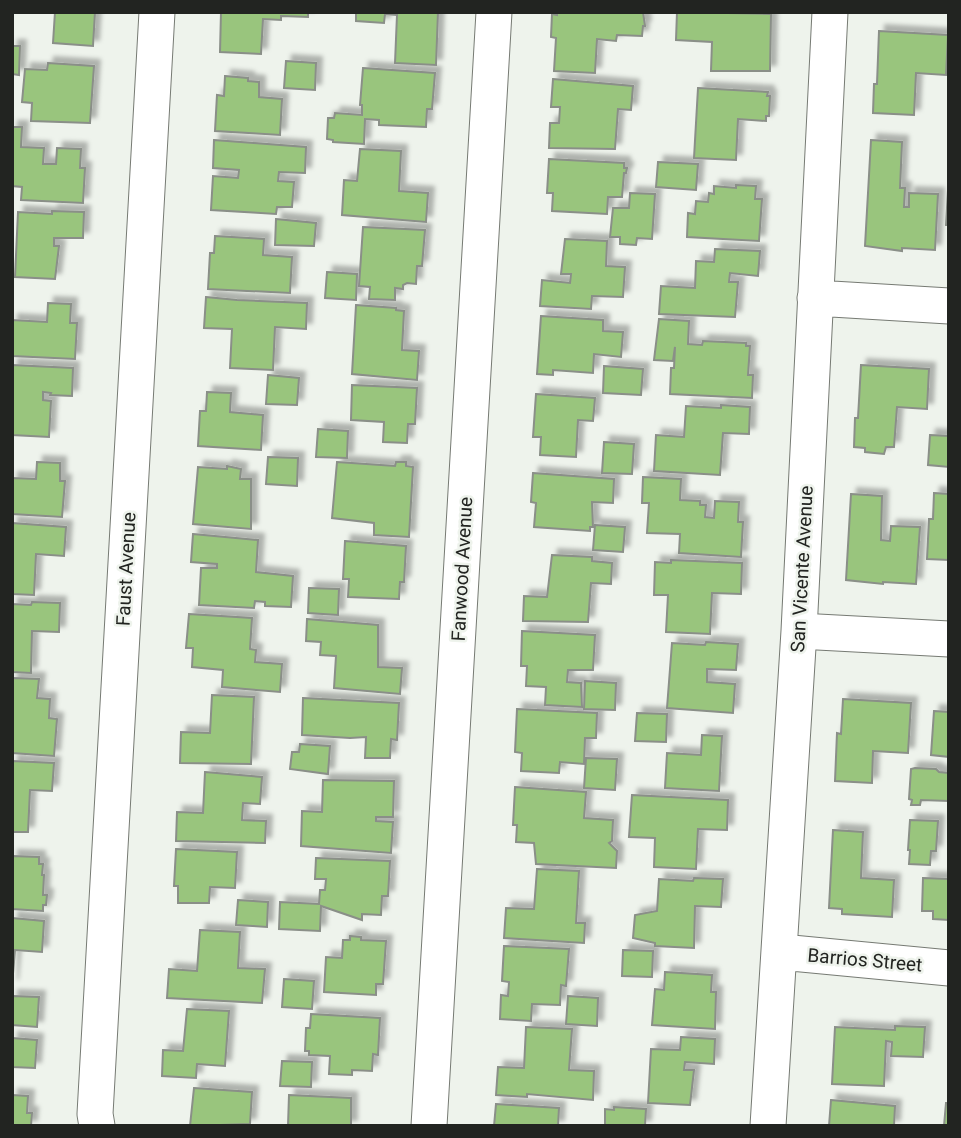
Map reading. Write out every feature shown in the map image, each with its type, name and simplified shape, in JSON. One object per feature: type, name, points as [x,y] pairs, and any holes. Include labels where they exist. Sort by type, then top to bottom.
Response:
[{"type":"street","name":"Faust Avenue","points":[[97,1126],[96,1100],[157,12]]},
{"type":"street","name":"Fanwood Avenue","points":[[429,1126],[494,12]]},
{"type":"street","name":"San Vicente Avenue","points":[[768,1126],[799,631],[830,12]]},
{"type":"street","points":[[815,298],[949,306]]},
{"type":"street","points":[[799,631],[949,639]]},
{"type":"street","name":"Barrios Street","points":[[781,952],[949,968]]},
{"type":"building","points":[[55,12],[95,12],[93,46],[53,43]]},
{"type":"building","points":[[221,12],[308,12],[308,17],[281,16],[281,20],[263,19],[261,54],[220,52]]},
{"type":"building","points":[[356,12],[438,12],[436,65],[395,63],[397,15],[385,14],[384,23],[356,21]]},
{"type":"building","points":[[557,12],[643,12],[645,26],[642,36],[617,35],[616,41],[597,39],[595,73],[554,71],[556,38],[551,37],[552,14],[557,15]]},
{"type":"building","points":[[677,12],[771,14],[770,71],[711,71],[712,42],[676,40]]},
{"type":"building","points":[[879,31],[948,35],[946,75],[916,73],[914,115],[873,113]]},
{"type":"building","points":[[12,46],[20,46],[19,75],[12,74]]},
{"type":"building","points":[[286,61],[316,63],[315,90],[284,88]]},
{"type":"building","points":[[48,63],[94,66],[90,123],[31,121],[32,103],[22,102],[25,69],[47,70]]},
{"type":"building","points":[[363,68],[435,73],[432,109],[427,109],[426,127],[379,125],[379,120],[365,119],[364,144],[333,142],[327,139],[328,118],[334,118],[335,113],[362,115],[360,105]]},
{"type":"building","points":[[225,76],[259,82],[259,97],[282,99],[280,135],[215,131],[217,95],[224,96]]},
{"type":"building","points":[[553,79],[633,86],[631,110],[618,109],[615,149],[549,148],[550,123],[559,123],[560,107],[551,107]]},
{"type":"building","points":[[698,88],[768,92],[769,116],[766,116],[766,121],[738,119],[736,160],[694,158]]},
{"type":"building","points":[[12,127],[22,127],[21,147],[44,148],[43,164],[56,164],[57,148],[81,149],[80,168],[85,168],[83,203],[21,200],[22,187],[12,186]]},
{"type":"building","points":[[214,140],[306,147],[305,173],[279,172],[278,181],[294,182],[292,207],[277,207],[276,214],[211,210],[213,176],[238,178],[239,170],[213,168]]},
{"type":"building","points":[[871,140],[902,142],[900,188],[905,188],[904,207],[909,207],[909,193],[938,194],[935,250],[902,248],[902,251],[865,246]]},
{"type":"building","points":[[360,149],[401,151],[399,191],[428,193],[426,222],[342,215],[344,180],[357,181]]},
{"type":"building","points":[[549,159],[624,163],[624,168],[627,168],[624,173],[622,197],[608,197],[607,214],[552,211],[553,193],[547,193]]},
{"type":"building","points":[[658,162],[698,164],[696,190],[656,187]]},
{"type":"building","points":[[949,172],[949,225],[946,225]]},
{"type":"building","points":[[736,185],[756,186],[755,199],[762,199],[759,241],[687,237],[688,213],[695,214],[696,201],[708,202],[709,193],[714,194],[714,186],[736,188]]},
{"type":"building","points":[[630,193],[655,194],[652,239],[637,238],[636,245],[620,244],[620,237],[610,237],[613,208],[629,208]]},
{"type":"building","points":[[52,211],[84,212],[83,238],[54,238],[54,246],[59,246],[55,279],[15,277],[18,212],[52,214]]},
{"type":"building","points":[[276,219],[316,223],[314,246],[275,245]]},
{"type":"building","points":[[363,227],[425,230],[422,266],[417,266],[416,284],[407,283],[403,285],[403,289],[395,288],[395,300],[369,299],[370,287],[359,286]]},
{"type":"building","points":[[215,236],[264,239],[263,255],[292,257],[290,293],[208,289],[210,253],[214,253]]},
{"type":"building","points":[[565,239],[607,241],[606,266],[625,267],[623,297],[592,296],[591,309],[540,306],[542,280],[570,283],[571,274],[561,274]]},
{"type":"building","points":[[715,249],[760,251],[758,276],[730,273],[729,282],[738,282],[735,317],[659,314],[661,286],[695,288],[696,261],[714,262]]},
{"type":"building","points":[[327,272],[357,274],[356,300],[325,298]]},
{"type":"building","points":[[206,297],[307,303],[306,329],[275,327],[273,370],[230,368],[232,329],[204,328]]},
{"type":"building","points":[[48,303],[71,304],[70,323],[77,323],[75,359],[12,356],[12,320],[47,322]]},
{"type":"building","points":[[356,305],[404,311],[402,350],[419,351],[417,380],[352,374]]},
{"type":"building","points":[[541,316],[603,320],[603,331],[623,332],[621,357],[594,354],[593,373],[553,370],[553,375],[537,374]]},
{"type":"building","points":[[659,319],[689,321],[688,344],[702,345],[703,341],[746,343],[746,346],[750,346],[748,375],[753,375],[752,398],[670,394],[675,347],[673,361],[654,360]]},
{"type":"building","points":[[12,365],[73,368],[72,396],[43,392],[43,400],[51,401],[49,437],[12,435]]},
{"type":"building","points":[[861,365],[929,369],[927,409],[897,407],[894,447],[886,447],[884,454],[865,452],[865,448],[854,447]]},
{"type":"building","points":[[604,366],[643,369],[641,395],[603,393]]},
{"type":"building","points":[[268,375],[299,378],[297,405],[266,404]]},
{"type":"building","points":[[352,385],[417,388],[415,424],[408,424],[407,443],[383,442],[384,422],[351,420]]},
{"type":"building","points":[[207,392],[231,393],[230,412],[263,415],[261,450],[198,446],[200,411],[206,411]]},
{"type":"building","points":[[536,394],[595,398],[593,421],[578,420],[576,457],[540,455],[541,437],[533,437]]},
{"type":"building","points":[[721,405],[750,407],[749,434],[723,433],[720,475],[654,471],[656,435],[684,437],[686,406],[721,408]]},
{"type":"building","points":[[318,429],[348,431],[347,458],[316,457]]},
{"type":"building","points":[[930,435],[949,436],[949,467],[928,465]]},
{"type":"building","points":[[604,442],[634,444],[632,474],[602,473]]},
{"type":"building","points":[[268,457],[298,458],[297,486],[266,484]]},
{"type":"building","points":[[37,462],[60,463],[60,481],[65,481],[62,517],[12,514],[12,478],[36,479]]},
{"type":"building","points":[[337,462],[395,466],[396,462],[406,462],[406,466],[413,467],[409,537],[374,535],[374,523],[332,518]]},
{"type":"building","points":[[227,466],[241,469],[240,479],[251,479],[251,529],[193,524],[198,467],[227,469]]},
{"type":"building","points":[[533,473],[614,479],[613,503],[592,502],[593,527],[590,527],[590,531],[534,527],[536,503],[531,502]]},
{"type":"building","points":[[643,477],[681,479],[680,500],[700,501],[700,505],[706,505],[705,517],[714,518],[715,501],[739,502],[738,522],[743,522],[741,557],[679,553],[680,534],[647,533],[649,503],[642,503]]},
{"type":"building","points":[[934,493],[949,494],[949,560],[927,559],[929,519],[933,519]]},
{"type":"building","points":[[851,494],[882,496],[881,540],[890,541],[891,526],[920,527],[916,584],[846,580]]},
{"type":"building","points":[[12,523],[66,527],[64,556],[36,554],[34,595],[12,594]]},
{"type":"building","points":[[595,525],[625,527],[623,552],[593,550]]},
{"type":"building","points":[[193,534],[258,540],[256,572],[293,576],[291,607],[265,606],[265,602],[255,601],[254,608],[199,605],[201,568],[217,568],[217,564],[191,562]]},
{"type":"building","points":[[345,541],[406,546],[404,582],[400,582],[399,599],[348,597],[349,579],[343,579]]},
{"type":"building","points":[[552,555],[592,557],[592,561],[612,563],[611,584],[591,583],[588,622],[523,621],[524,596],[547,597]]},
{"type":"building","points":[[671,560],[742,563],[741,594],[712,593],[710,634],[666,632],[668,595],[654,595],[655,562],[671,563]]},
{"type":"building","points":[[309,588],[339,589],[338,615],[308,613]]},
{"type":"building","points":[[32,602],[60,603],[59,632],[32,631],[31,673],[12,672],[12,604],[31,605]]},
{"type":"building","points":[[189,614],[252,618],[250,649],[256,650],[255,662],[282,664],[280,692],[222,687],[223,670],[192,667],[193,648],[186,648]]},
{"type":"building","points":[[307,619],[378,625],[378,667],[402,668],[400,694],[334,688],[336,656],[320,655],[321,642],[306,641]]},
{"type":"building","points":[[522,631],[595,635],[593,670],[568,670],[567,682],[581,683],[582,707],[545,705],[546,687],[526,686],[527,666],[521,666]]},
{"type":"building","points":[[706,642],[738,644],[736,670],[707,669],[707,682],[735,684],[733,713],[667,708],[672,643],[705,645]]},
{"type":"building","points":[[12,678],[39,679],[37,698],[50,699],[49,718],[57,719],[54,756],[12,753]]},
{"type":"building","points":[[585,681],[616,683],[615,710],[584,709]]},
{"type":"building","points":[[212,695],[254,697],[251,764],[180,763],[181,732],[210,733]]},
{"type":"building","points":[[303,698],[399,703],[397,740],[391,739],[390,758],[365,758],[366,737],[302,735]]},
{"type":"building","points":[[843,699],[911,703],[908,753],[873,751],[872,783],[835,781],[837,733],[841,734]]},
{"type":"building","points":[[517,709],[597,713],[596,738],[585,738],[584,764],[560,762],[559,773],[521,771],[522,753],[515,752]]},
{"type":"building","points":[[934,711],[949,712],[949,757],[931,755]]},
{"type":"building","points":[[637,713],[667,714],[666,742],[635,741]]},
{"type":"building","points":[[702,735],[722,736],[719,791],[665,788],[667,753],[701,755]]},
{"type":"building","points":[[300,744],[330,746],[328,774],[290,769],[292,752],[299,752]]},
{"type":"building","points":[[586,758],[617,759],[615,790],[584,788]]},
{"type":"building","points":[[12,761],[54,763],[52,791],[30,790],[28,832],[12,832]]},
{"type":"building","points":[[911,769],[949,773],[949,801],[921,800],[920,805],[911,805]]},
{"type":"building","points":[[205,772],[262,777],[260,804],[243,803],[242,820],[266,821],[265,843],[176,841],[177,812],[203,813]]},
{"type":"building","points":[[323,780],[394,781],[393,817],[376,817],[376,821],[393,822],[391,853],[301,846],[302,811],[322,812]]},
{"type":"building","points":[[515,787],[586,792],[584,818],[613,820],[612,841],[609,843],[617,851],[616,868],[536,864],[534,843],[516,842],[517,825],[513,825]]},
{"type":"building","points":[[632,795],[728,800],[727,830],[698,829],[696,869],[654,867],[655,838],[629,837]]},
{"type":"building","points":[[910,820],[938,821],[936,851],[931,851],[930,865],[909,864]]},
{"type":"building","points":[[833,830],[863,832],[861,878],[894,880],[892,917],[842,914],[842,909],[829,908]]},
{"type":"building","points":[[176,849],[237,852],[235,888],[210,887],[209,903],[178,903],[178,886],[174,886]]},
{"type":"building","points":[[12,856],[39,857],[39,864],[43,864],[43,895],[47,895],[43,911],[12,909]]},
{"type":"building","points":[[316,858],[390,861],[388,896],[382,896],[381,915],[362,914],[362,920],[321,906],[320,931],[279,929],[280,902],[319,904],[320,890],[325,890],[326,879],[315,879]]},
{"type":"building","points":[[537,869],[579,871],[576,923],[585,923],[584,943],[504,938],[506,908],[534,909]]},
{"type":"building","points":[[694,878],[723,879],[721,907],[695,906],[694,948],[655,946],[655,943],[633,938],[635,915],[657,911],[659,879],[693,881]]},
{"type":"building","points":[[923,878],[949,879],[949,920],[933,919],[933,911],[922,911]]},
{"type":"building","points":[[238,900],[268,902],[267,927],[236,925]]},
{"type":"building","points":[[12,918],[44,921],[42,952],[15,950],[12,986]]},
{"type":"building","points":[[200,930],[240,932],[238,968],[265,969],[262,1003],[167,998],[169,969],[197,971]]},
{"type":"building","points":[[350,936],[361,937],[361,940],[386,941],[383,984],[376,984],[376,995],[324,992],[326,957],[342,958],[343,940],[350,940]]},
{"type":"building","points":[[504,946],[569,949],[566,986],[561,985],[560,1005],[532,1004],[531,1021],[500,1019],[501,995],[508,996],[509,982],[502,981]]},
{"type":"building","points":[[623,950],[653,951],[652,977],[622,976]]},
{"type":"building","points":[[665,972],[712,975],[711,992],[716,992],[715,1029],[652,1025],[655,989],[664,990]]},
{"type":"building","points":[[284,979],[314,981],[312,1009],[282,1007]]},
{"type":"building","points":[[12,996],[39,997],[37,1027],[12,1025]]},
{"type":"building","points":[[568,996],[598,998],[597,1026],[566,1024]]},
{"type":"building","points":[[187,1009],[229,1011],[225,1066],[197,1064],[196,1078],[162,1076],[163,1050],[183,1051]]},
{"type":"building","points":[[311,1014],[380,1018],[378,1055],[373,1054],[372,1071],[352,1070],[352,1075],[329,1074],[330,1056],[309,1055],[309,1051],[305,1051],[306,1028],[310,1028]]},
{"type":"building","points":[[895,1026],[925,1027],[923,1057],[891,1056],[892,1042],[886,1041],[884,1086],[832,1084],[835,1027],[895,1030]]},
{"type":"building","points":[[526,1027],[572,1029],[569,1070],[594,1071],[593,1100],[527,1094],[527,1097],[496,1095],[498,1067],[524,1068]]},
{"type":"building","points":[[681,1037],[715,1039],[714,1064],[685,1062],[684,1070],[694,1070],[690,1105],[648,1103],[651,1049],[680,1050]]},
{"type":"building","points":[[12,1038],[37,1040],[35,1068],[12,1067]]},
{"type":"building","points":[[282,1061],[312,1062],[311,1087],[280,1086]]},
{"type":"building","points":[[194,1088],[252,1092],[250,1124],[190,1126]]},
{"type":"building","points":[[12,1095],[28,1096],[27,1113],[32,1113],[31,1126],[12,1126]]},
{"type":"building","points":[[289,1095],[351,1098],[351,1126],[288,1126]]},
{"type":"building","points":[[831,1100],[895,1106],[894,1126],[829,1126]]},
{"type":"building","points":[[946,1103],[949,1103],[949,1126],[944,1126]]},
{"type":"building","points":[[496,1104],[559,1108],[558,1126],[494,1126]]},
{"type":"building","points":[[614,1107],[646,1109],[645,1126],[605,1126],[605,1109],[614,1110]]}]
